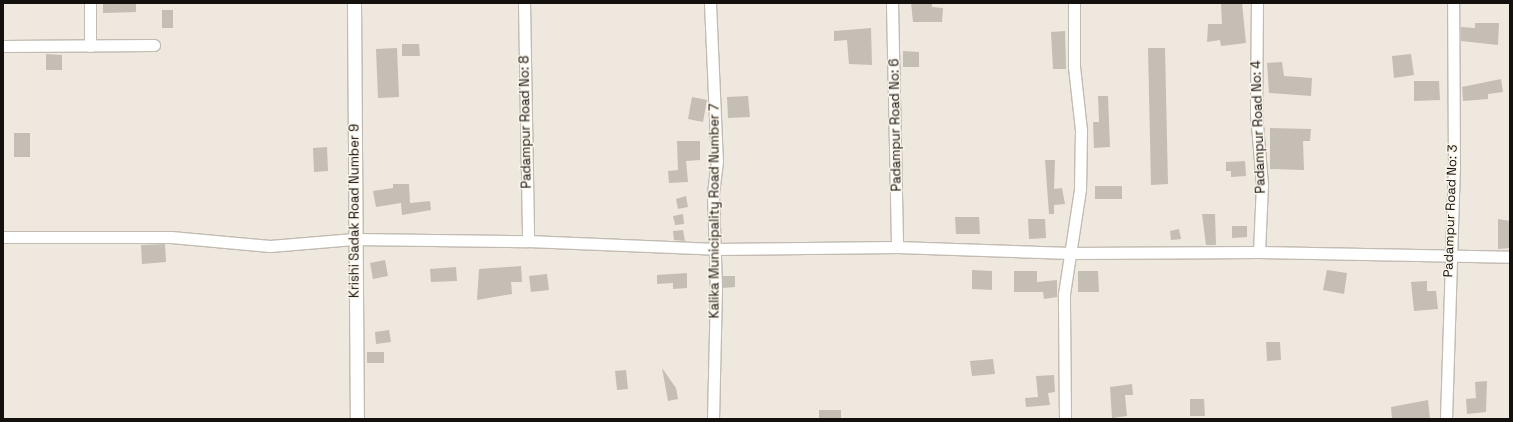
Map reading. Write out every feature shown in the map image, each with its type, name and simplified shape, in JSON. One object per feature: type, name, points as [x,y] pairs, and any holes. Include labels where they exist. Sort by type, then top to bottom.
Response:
[{"type":"street","points":[[90,3],[90,46]]},
{"type":"street","name":"Krishi Sadak Road Number 9","points":[[354,3],[354,239],[357,419]]},
{"type":"street","name":"Padampur Road No: 8","points":[[524,3],[528,241]]},
{"type":"street","name":"Kalika Municipality Road Number 7","points":[[710,3],[717,161],[713,194],[716,249],[713,419]]},
{"type":"street","name":"Padampur Road No: 6","points":[[892,3],[897,247]]},
{"type":"street","points":[[1065,419],[1064,294],[1080,189],[1081,130],[1074,67],[1074,3]]},
{"type":"street","name":"Padampur Road No: 4","points":[[1257,3],[1256,113],[1262,185],[1259,252]]},
{"type":"street","name":"Padampur Road No: 3","points":[[1446,419],[1449,254],[1454,167],[1452,3]]},
{"type":"street","points":[[3,46],[154,45]]},
{"type":"street","points":[[3,237],[171,237],[270,246],[354,239],[528,241],[716,249],[897,247],[1071,253],[1259,252],[1449,254],[1510,257]]},
{"type":"building","points":[[103,3],[136,3],[136,12],[103,13]]},
{"type":"building","points":[[911,3],[932,3],[932,7],[943,8],[942,22],[913,22]]},
{"type":"building","points":[[1242,3],[1246,43],[1221,46],[1220,40],[1207,42],[1208,24],[1222,24],[1221,4]]},
{"type":"building","points":[[162,10],[173,10],[173,28],[162,28]]},
{"type":"building","points":[[1475,23],[1499,23],[1498,45],[1461,41],[1461,27],[1475,28]]},
{"type":"building","points":[[871,28],[872,65],[849,64],[847,40],[834,41],[834,31]]},
{"type":"building","points":[[1065,31],[1066,69],[1053,69],[1051,32]]},
{"type":"building","points":[[402,44],[419,44],[420,56],[402,56]]},
{"type":"building","points":[[397,48],[399,97],[378,98],[376,49]]},
{"type":"building","points":[[1148,48],[1165,48],[1168,184],[1151,185]]},
{"type":"building","points":[[903,51],[919,52],[919,67],[903,67]]},
{"type":"building","points":[[46,54],[62,55],[62,70],[46,70]]},
{"type":"building","points":[[1411,54],[1414,75],[1394,78],[1392,56]]},
{"type":"building","points":[[1282,62],[1284,76],[1312,78],[1311,96],[1269,93],[1267,63]]},
{"type":"building","points":[[1501,79],[1503,92],[1488,94],[1488,99],[1463,101],[1462,87]]},
{"type":"building","points":[[1414,81],[1439,81],[1440,100],[1414,101]]},
{"type":"building","points":[[748,96],[750,117],[728,118],[727,97]]},
{"type":"building","points":[[1098,96],[1108,96],[1110,147],[1094,148],[1093,122],[1099,122]]},
{"type":"building","points":[[692,97],[707,100],[703,122],[688,119]]},
{"type":"building","points":[[1270,128],[1311,129],[1310,141],[1303,141],[1304,170],[1270,169]]},
{"type":"building","points":[[14,133],[30,133],[30,157],[14,157]]},
{"type":"building","points":[[677,141],[700,141],[700,160],[686,161],[688,182],[669,183],[668,171],[678,170]]},
{"type":"building","points":[[327,147],[328,171],[314,172],[313,148]]},
{"type":"building","points":[[1045,160],[1055,160],[1054,189],[1062,188],[1065,204],[1054,205],[1054,214],[1049,214]]},
{"type":"building","points":[[1245,161],[1246,176],[1231,177],[1231,171],[1226,171],[1226,162]]},
{"type":"building","points":[[393,184],[409,184],[410,203],[430,201],[431,210],[402,215],[401,203],[376,207],[373,191],[393,188]]},
{"type":"building","points":[[1095,186],[1122,186],[1122,199],[1095,199]]},
{"type":"building","points":[[686,196],[688,207],[678,209],[676,199]]},
{"type":"building","points":[[683,214],[684,224],[675,225],[673,216]]},
{"type":"building","points":[[1202,214],[1215,214],[1216,245],[1206,245]]},
{"type":"building","points":[[955,217],[979,217],[980,234],[956,234]]},
{"type":"building","points":[[1028,219],[1045,219],[1046,238],[1029,239]]},
{"type":"building","points":[[1498,219],[1510,221],[1510,248],[1498,249]]},
{"type":"building","points":[[1232,226],[1247,226],[1247,237],[1232,238]]},
{"type":"building","points":[[1179,229],[1181,239],[1171,240],[1170,231]]},
{"type":"building","points":[[683,230],[685,241],[674,240],[673,231]]},
{"type":"building","points":[[165,244],[166,262],[142,264],[141,245]]},
{"type":"building","points":[[385,260],[388,276],[373,279],[370,263]]},
{"type":"building","points":[[521,266],[522,282],[511,282],[512,294],[477,300],[479,269]]},
{"type":"building","points":[[456,267],[457,281],[431,282],[430,269]]},
{"type":"building","points":[[972,270],[992,271],[992,290],[972,289]]},
{"type":"building","points":[[1327,270],[1347,273],[1344,294],[1323,290]]},
{"type":"building","points":[[1014,271],[1037,271],[1037,282],[1057,280],[1057,297],[1044,299],[1043,292],[1014,292]]},
{"type":"building","points":[[1078,271],[1098,271],[1099,292],[1078,292]]},
{"type":"building","points":[[687,273],[687,288],[673,289],[673,283],[657,284],[657,275]]},
{"type":"building","points":[[547,274],[549,290],[531,292],[529,276]]},
{"type":"building","points":[[723,276],[735,276],[735,287],[723,288]]},
{"type":"building","points":[[1427,281],[1427,291],[1436,291],[1438,309],[1414,311],[1411,282]]},
{"type":"building","points":[[389,330],[391,342],[376,344],[375,332]]},
{"type":"building","points":[[1266,342],[1280,342],[1281,360],[1267,361]]},
{"type":"building","points":[[367,352],[384,352],[384,363],[367,363]]},
{"type":"building","points":[[993,359],[995,374],[972,376],[970,361]]},
{"type":"building","points":[[662,368],[676,388],[678,399],[668,401]]},
{"type":"building","points":[[626,370],[628,389],[617,390],[615,371]]},
{"type":"building","points":[[1054,375],[1055,392],[1048,393],[1050,405],[1026,407],[1025,398],[1038,397],[1036,376]]},
{"type":"building","points":[[1487,381],[1486,412],[1467,414],[1466,399],[1476,398],[1475,382]]},
{"type":"building","points":[[1132,384],[1133,395],[1125,395],[1127,416],[1112,418],[1110,387]]},
{"type":"building","points":[[1190,399],[1204,399],[1205,416],[1190,416]]},
{"type":"building","points":[[1428,400],[1430,419],[1392,419],[1391,407]]},
{"type":"building","points":[[819,410],[841,410],[841,419],[819,419]]}]
